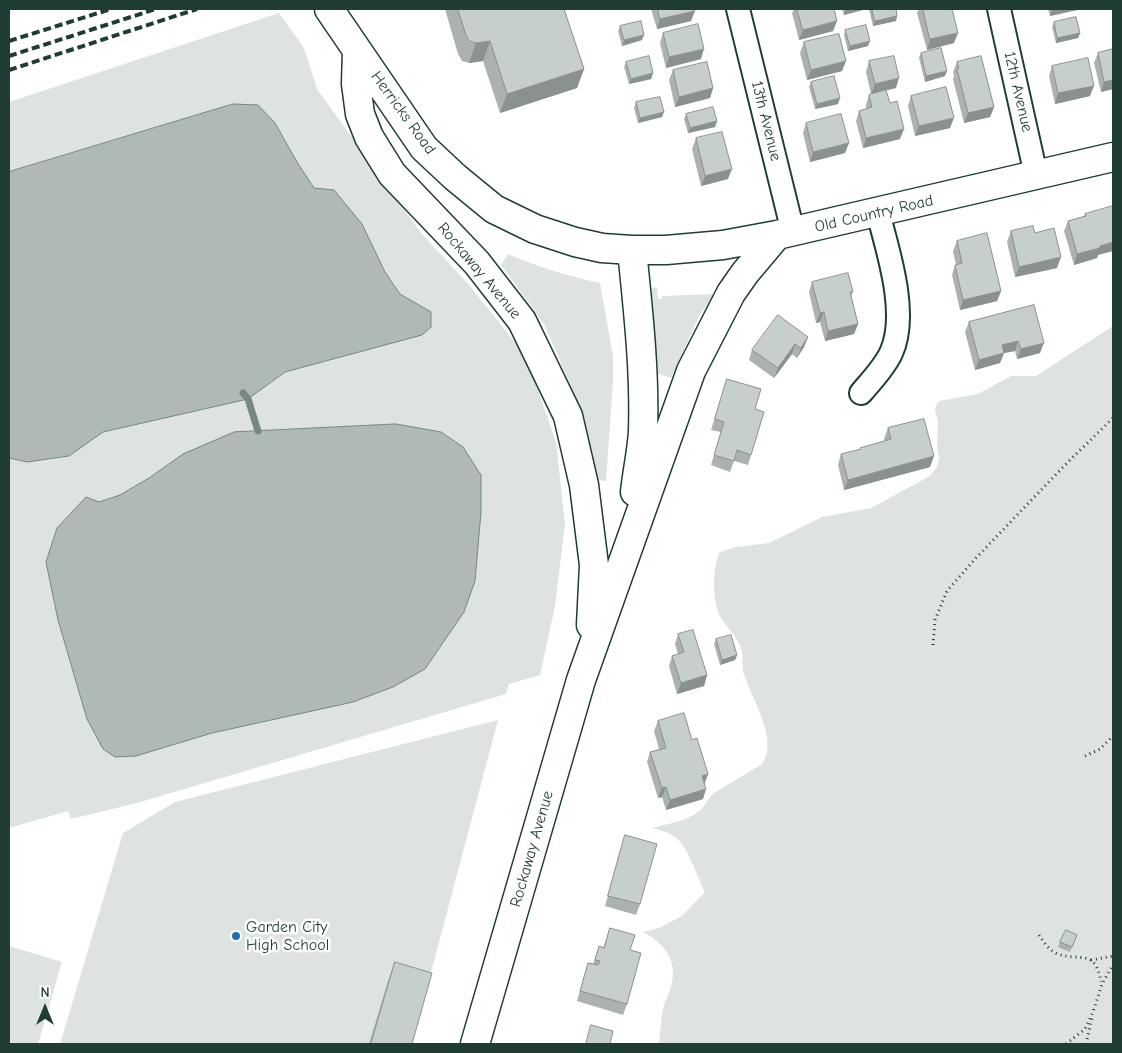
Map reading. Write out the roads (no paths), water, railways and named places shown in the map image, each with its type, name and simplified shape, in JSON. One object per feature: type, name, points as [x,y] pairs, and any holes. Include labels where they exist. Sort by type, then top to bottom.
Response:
[{"type":"main road","name":"Herricks Road","points":[[329,9],[424,148],[455,178],[494,209],[535,229],[575,242],[602,248],[632,250]]},
{"type":"main road","name":"Rockaway Avenue","points":[[357,50],[356,84],[359,106],[369,137],[392,174],[476,263],[522,321],[568,416],[584,485],[594,565],[590,655]]},
{"type":"main road","name":"Old Country Road","points":[[632,250],[666,250],[723,244],[785,234],[1113,157]]},
{"type":"main road","name":"Rockaway Avenue","points":[[475,1044],[581,680],[690,371],[732,293],[755,260],[785,234]]},
{"type":"main road","name":"Rockaway Avenue","points":[[627,548],[643,433],[643,385],[632,250]]},
{"type":"street","name":"13th Avenue","points":[[738,9],[785,234]]},
{"type":"street","name":"12th Avenue","points":[[999,9],[1036,175]]},
{"type":"street","points":[[860,392],[880,371],[892,352],[896,331],[897,304],[894,278],[878,213]]},
{"type":"waterway","points":[[243,393],[248,399],[258,431]]},
{"type":"railway","points":[[9,41],[111,9]]},
{"type":"railway","points":[[9,56],[156,9]]},
{"type":"railway","points":[[9,70],[197,9]]},
{"type":"place","name":"Garden City High School","points":[[236,936]]}]
